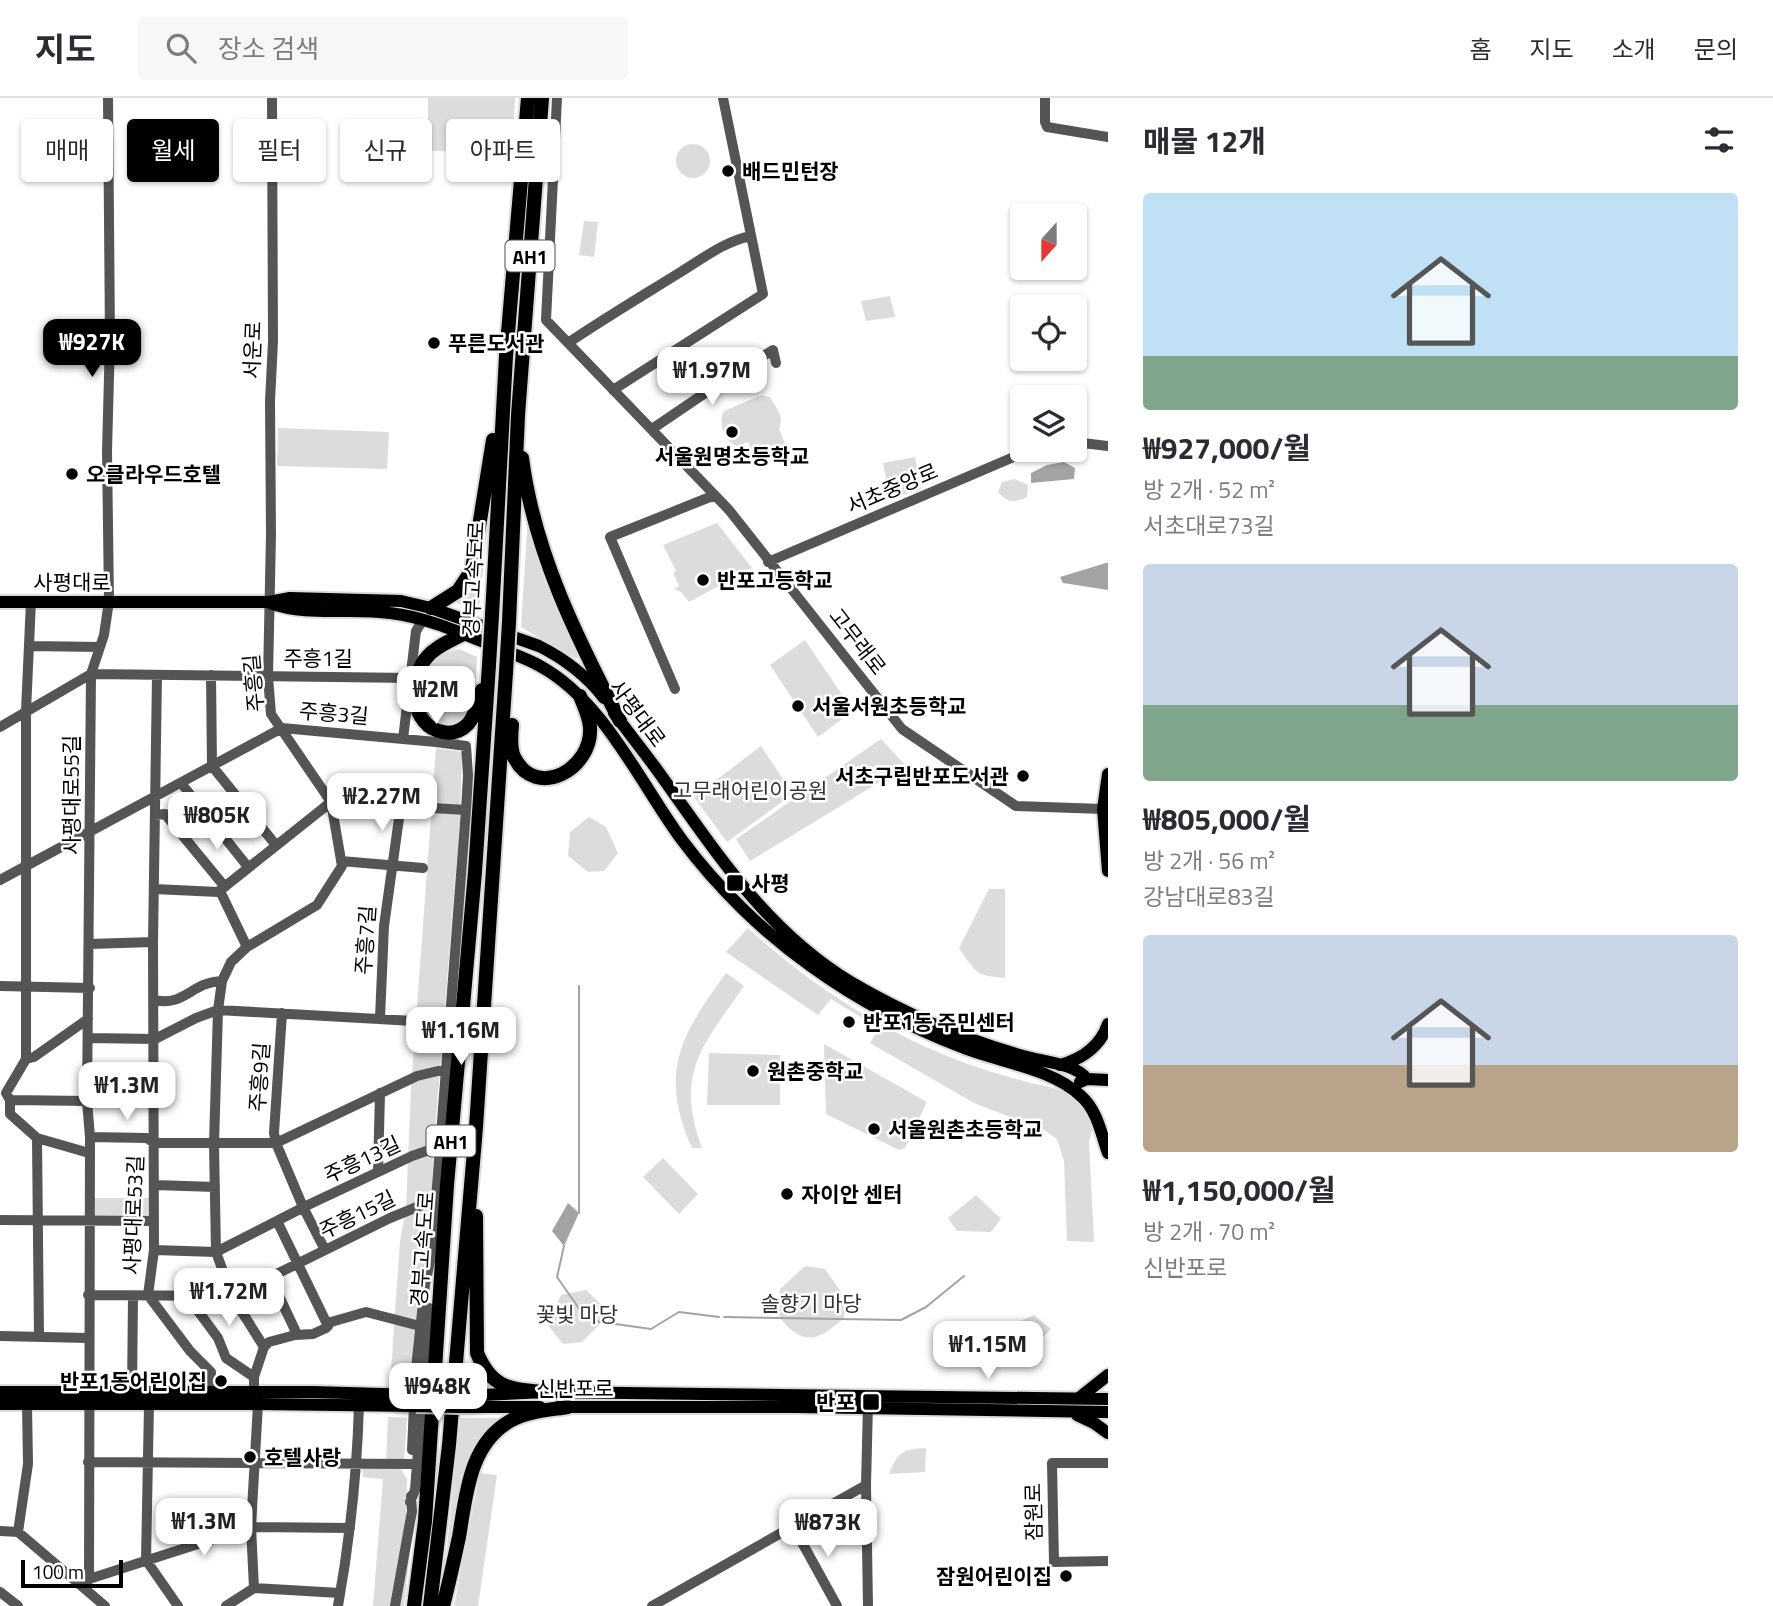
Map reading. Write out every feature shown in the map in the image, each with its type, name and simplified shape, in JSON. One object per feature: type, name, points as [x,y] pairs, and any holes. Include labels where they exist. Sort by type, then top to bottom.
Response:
[{"type":"highway","name":"경부고속도로","points":[[414,1606],[425,1521],[447,1185],[475,872],[506,356],[527,98]]},
{"type":"highway","name":"경부고속도로","points":[[430,1606],[449,1445],[476,1127],[505,692],[518,415],[542,98]]},
{"type":"highway","points":[[431,608],[458,591],[472,570],[506,356]]},
{"type":"highway","points":[[518,415],[526,479],[540,540],[579,642],[620,721]]},
{"type":"highway","points":[[463,634],[438,648],[424,660],[416,696],[416,708],[421,719],[440,732],[461,730],[473,716],[489,671]]},
{"type":"highway","points":[[505,692],[512,717],[513,755],[528,772],[542,778],[568,771],[577,765],[584,754],[590,729],[580,696]]},
{"type":"highway","points":[[476,1127],[477,1353],[488,1372],[501,1385],[545,1392]]},
{"type":"highway","points":[[443,1606],[469,1481],[480,1452],[493,1434],[512,1419],[568,1407]]},
{"type":"main road","name":"사평대로","points":[[0,602],[269,602],[290,598],[382,599],[431,608],[524,639],[555,654],[589,680],[742,886],[776,925],[805,949],[850,981],[918,1018],[957,1035],[1053,1068],[1078,1083],[1087,1079],[1108,1080]]},
{"type":"main road","name":"사평대로","points":[[269,602],[289,610],[390,612],[463,634],[539,665],[565,682],[600,719],[682,839],[732,897],[806,962],[862,999],[928,1034],[1023,1068],[1053,1068]]},
{"type":"main road","points":[[1108,774],[1108,871]]},
{"type":"main road","points":[[1108,1024],[1101,1039],[1088,1052],[1053,1068],[1087,1102],[1095,1115],[1108,1153]]},
{"type":"main road","points":[[1079,1398],[1108,1375]]},
{"type":"main road","name":"신반포로","points":[[0,1392],[149,1405],[256,1398],[460,1401],[568,1407],[1108,1399]]},
{"type":"main road","name":"신반포로","points":[[0,1404],[27,1405],[132,1393],[211,1392],[359,1405],[415,1401]]},
{"type":"main road","name":"신반포로","points":[[460,1401],[545,1392],[1108,1412]]},
{"type":"main road","points":[[1066,1412],[1089,1420],[1108,1433]]},
{"type":"street","name":"사평대로55길","points":[[87,1583],[90,1137],[87,1101],[91,674],[100,647],[109,601],[108,98]]},
{"type":"street","name":"서운로","points":[[269,602],[273,341],[272,98]]},
{"type":"street","name":"고무래로","points":[[557,98],[546,320],[729,510],[897,723],[916,741],[1016,806],[1106,812]]},
{"type":"street","points":[[613,390],[762,293],[723,98]]},
{"type":"street","points":[[1045,98],[1047,127],[1108,137]]},
{"type":"street","points":[[568,343],[631,301],[702,259],[738,239],[751,236]]},
{"type":"street","points":[[652,429],[773,350],[776,363]]},
{"type":"street","points":[[1087,444],[1108,446]]},
{"type":"street","name":"서초중앙로","points":[[768,562],[1010,459]]},
{"type":"street","points":[[675,689],[610,537],[715,495]]},
{"type":"street","points":[[31,601],[26,711],[26,1059],[5,1095],[10,1114],[37,1138],[89,1153]]},
{"type":"street","name":"주흥길","points":[[269,602],[268,677],[271,714],[331,802],[341,861]]},
{"type":"street","points":[[403,739],[416,631],[423,620]]},
{"type":"street","points":[[30,646],[100,647]]},
{"type":"street","points":[[0,727],[91,674]]},
{"type":"street","name":"주흥1길","points":[[91,674],[411,678]]},
{"type":"street","name":"사평대로53길","points":[[157,675],[153,942],[155,1185],[154,1250],[148,1295],[190,1351],[211,1372],[211,1392]]},
{"type":"street","points":[[211,676],[212,766],[275,844]]},
{"type":"street","points":[[0,880],[282,728]]},
{"type":"street","name":"주흥3길","points":[[282,728],[466,747],[466,810]]},
{"type":"street","points":[[181,783],[248,867]]},
{"type":"street","points":[[154,889],[222,889],[275,844],[331,802],[401,804],[466,810],[434,1200],[415,1490],[410,1502]]},
{"type":"street","name":"주흥7길","points":[[380,1018],[384,926],[401,804]]},
{"type":"street","points":[[155,815],[165,814],[185,836],[222,889],[247,947]]},
{"type":"street","points":[[264,1348],[232,1296],[216,1252],[214,1144],[218,1010],[222,981],[230,962],[247,947],[317,905],[342,866],[341,861],[423,868]]},
{"type":"street","points":[[89,944],[153,942]]},
{"type":"street","points":[[154,1000],[173,1002],[207,982],[222,981]]},
{"type":"street","points":[[0,986],[90,988]]},
{"type":"street","points":[[88,1038],[155,1039],[218,1010]]},
{"type":"street","name":"주흥9길","points":[[218,1010],[414,1021]]},
{"type":"street","name":"주흥9길","points":[[276,1143],[274,1133],[282,1013]]},
{"type":"street","points":[[26,1059],[34,1057],[88,1019]]},
{"type":"street","points":[[325,1250],[303,1208],[276,1143],[417,1076],[446,1069]]},
{"type":"street","points":[[378,1172],[380,1093]]},
{"type":"street","points":[[5,1095],[87,1101]]},
{"type":"street","points":[[90,1137],[147,1138],[154,1143]]},
{"type":"street","points":[[37,1138],[38,1336]]},
{"type":"street","name":"사평대로53길","points":[[154,1143],[276,1143]]},
{"type":"street","name":"주흥13길","points":[[216,1252],[378,1172],[438,1147]]},
{"type":"street","points":[[155,1185],[215,1187]]},
{"type":"street","name":"주흥15길","points":[[232,1296],[390,1218],[434,1200]]},
{"type":"street","points":[[0,1220],[154,1221]]},
{"type":"street","points":[[277,1221],[328,1326]]},
{"type":"street","points":[[154,1250],[216,1252]]},
{"type":"street","points":[[395,1606],[412,1511],[411,1464],[420,1326],[432,1251]]},
{"type":"street","points":[[270,1278],[295,1329],[295,1335]]},
{"type":"street","points":[[88,1295],[232,1296]]},
{"type":"street","points":[[132,1393],[133,1296]]},
{"type":"street","points":[[187,1296],[218,1338],[226,1358],[254,1377]]},
{"type":"street","points":[[254,1588],[251,1527],[255,1462],[254,1377],[264,1348],[270,1342],[295,1335],[313,1334],[331,1322],[366,1312],[420,1326]]},
{"type":"street","points":[[0,1336],[88,1338]]},
{"type":"street","points":[[868,1402],[868,1606]]},
{"type":"street","points":[[18,1532],[28,1464],[27,1405]]},
{"type":"street","points":[[149,1405],[146,1560],[178,1606]]},
{"type":"street","points":[[338,1606],[357,1464],[359,1405]]},
{"type":"street","points":[[88,1462],[411,1464]]},
{"type":"street","name":"잠원로","points":[[1108,1463],[1052,1463],[1054,1562],[1108,1561]]},
{"type":"street","points":[[652,1606],[866,1485]]},
{"type":"street","points":[[793,1526],[837,1606]]},
{"type":"street","points":[[87,1583],[146,1560],[251,1527],[350,1528]]},
{"type":"street","points":[[0,1531],[18,1532],[87,1583],[105,1606]]},
{"type":"street","points":[[226,1606],[254,1588],[340,1593]]},
{"type":"street","points":[[0,1592],[18,1606]]},
{"type":"green space","points":[[428,98],[515,98],[514,119],[446,119],[446,151],[432,151],[432,119],[428,119]]},
{"type":"green space","points":[[693,144],[705,149],[710,161],[705,173],[693,178],[681,173],[676,161],[681,149]]},
{"type":"green space","points":[[584,221],[598,222],[594,257],[579,255]]},
{"type":"green space","points":[[890,296],[895,317],[866,321],[861,301]]},
{"type":"green space","points":[[762,395],[770,397],[779,413],[779,429],[787,448],[756,460],[748,442],[737,446],[728,440],[723,431],[722,416],[724,411]]},
{"type":"green space","points":[[278,428],[389,432],[387,469],[277,466]]},
{"type":"green space","points":[[915,457],[921,490],[890,498],[883,463]]},
{"type":"green space","points":[[492,479],[479,610],[455,601],[460,597]]},
{"type":"green space","points":[[1014,479],[1028,485],[1027,497],[1011,501],[998,492],[1002,482]]},
{"type":"green space","points":[[529,501],[577,644],[579,658],[521,627]]},
{"type":"green space","points":[[717,523],[752,568],[689,602],[681,592],[674,589],[679,586],[673,573],[676,571],[663,545]]},
{"type":"green space","points":[[805,640],[853,711],[818,737],[770,665]]},
{"type":"green space","points":[[459,649],[477,657],[475,697],[466,720],[450,725],[438,724],[430,717],[425,706],[426,679],[438,655]]},
{"type":"green space","points":[[881,739],[906,766],[750,861],[736,839]]},
{"type":"green space","name":"고무래어린이공원","points":[[761,746],[793,794],[727,842],[694,797]]},
{"type":"green space","points":[[436,748],[462,752],[460,820],[434,1144],[430,1234],[408,1384],[390,1385],[400,1241],[406,1209],[411,1089]]},
{"type":"green space","points":[[589,817],[606,827],[618,853],[604,871],[588,872],[568,856],[570,832]]},
{"type":"green space","points":[[989,889],[1005,889],[1005,978],[978,972],[959,948]]},
{"type":"green space","points":[[748,928],[823,988],[877,1022],[965,1063],[1058,1089],[1078,1100],[1090,1115],[1092,1127],[1089,1141],[1094,1242],[1067,1241],[1064,1161],[1057,1139],[1044,1130],[974,1103],[870,1043],[879,1028],[831,999],[818,1015],[726,952]]},
{"type":"green space","points":[[726,973],[744,986],[716,1026],[697,1061],[692,1079],[691,1099],[694,1122],[702,1148],[692,1148],[677,1097],[679,1055],[697,1016]]},
{"type":"green space","points":[[824,1044],[927,1102],[905,1148],[899,1150],[826,1114]]},
{"type":"green space","points":[[709,1053],[780,1055],[780,1105],[707,1105]]},
{"type":"green space","points":[[663,1158],[698,1194],[679,1214],[643,1177]]},
{"type":"green space","points":[[976,1195],[1001,1219],[991,1232],[957,1231],[948,1218]]},
{"type":"green space","points":[[89,1198],[155,1198],[155,1219],[88,1219]]},
{"type":"green space","name":"솔향기 마당","points":[[805,1266],[825,1269],[846,1299],[844,1318],[812,1338],[797,1334],[780,1318],[780,1289]]},
{"type":"green space","name":"꽃빛 마당","points":[[586,1290],[604,1307],[602,1322],[582,1342],[563,1344],[547,1324],[561,1295]]},
{"type":"green space","points":[[1034,1315],[1051,1329],[1036,1344],[1002,1353],[990,1342],[1000,1330]]},
{"type":"green space","points":[[388,1417],[407,1418],[404,1462],[386,1461]]},
{"type":"green space","points":[[460,1418],[508,1418],[481,1439],[469,1460],[449,1570],[445,1567]]},
{"type":"green space","points":[[926,1448],[925,1472],[889,1474],[902,1453]]},
{"type":"green space","points":[[362,1467],[401,1469],[407,1479],[406,1517],[414,1518],[404,1606],[373,1606],[383,1479],[363,1477]]},
{"type":"green space","points":[[480,1473],[497,1475],[478,1606],[454,1606]]},
{"type":"shaded area","points":[[1064,462],[1075,468],[1074,479],[1031,483],[1031,473],[1047,465]]},
{"type":"shaded area","points":[[1106,563],[1108,590],[1063,583],[1060,577]]},
{"type":"shaded area","points":[[568,1203],[579,1213],[564,1246],[552,1231]]},
{"type":"waterway","points":[[579,986],[579,1213]]},
{"type":"waterway","points":[[564,1246],[557,1277],[587,1320],[651,1329],[679,1312],[719,1317]]},
{"type":"waterway","points":[[724,1317],[901,1320],[926,1307],[964,1276]]},
{"type":"place","name":"배드민턴장","points":[[728,171]]},
{"type":"place","name":"푸른도서관","points":[[434,343]]},
{"type":"place","name":"서울원명초등학교","points":[[732,432]]},
{"type":"place","name":"오클라우드호텔","points":[[72,474]]},
{"type":"place","name":"반포고등학교","points":[[703,580]]},
{"type":"place","name":"서울서원초등학교","points":[[798,706]]},
{"type":"place","name":"서초구립반포도서관","points":[[1023,776]]},
{"type":"place","name":"사평","points":[[735,883]]},
{"type":"place","name":"반포1동 주민센터","points":[[849,1022]]},
{"type":"place","name":"원촌중학교","points":[[753,1071]]},
{"type":"place","name":"서울원촌초등학교","points":[[874,1129]]},
{"type":"place","name":"자이안 센터","points":[[787,1194]]},
{"type":"place","name":"반포1동어린이집","points":[[221,1381]]},
{"type":"place","name":"반포","points":[[871,1402]]},
{"type":"place","name":"호텔사랑","points":[[250,1457]]},
{"type":"place","name":"잠원어린이집","points":[[1066,1576]]}]
